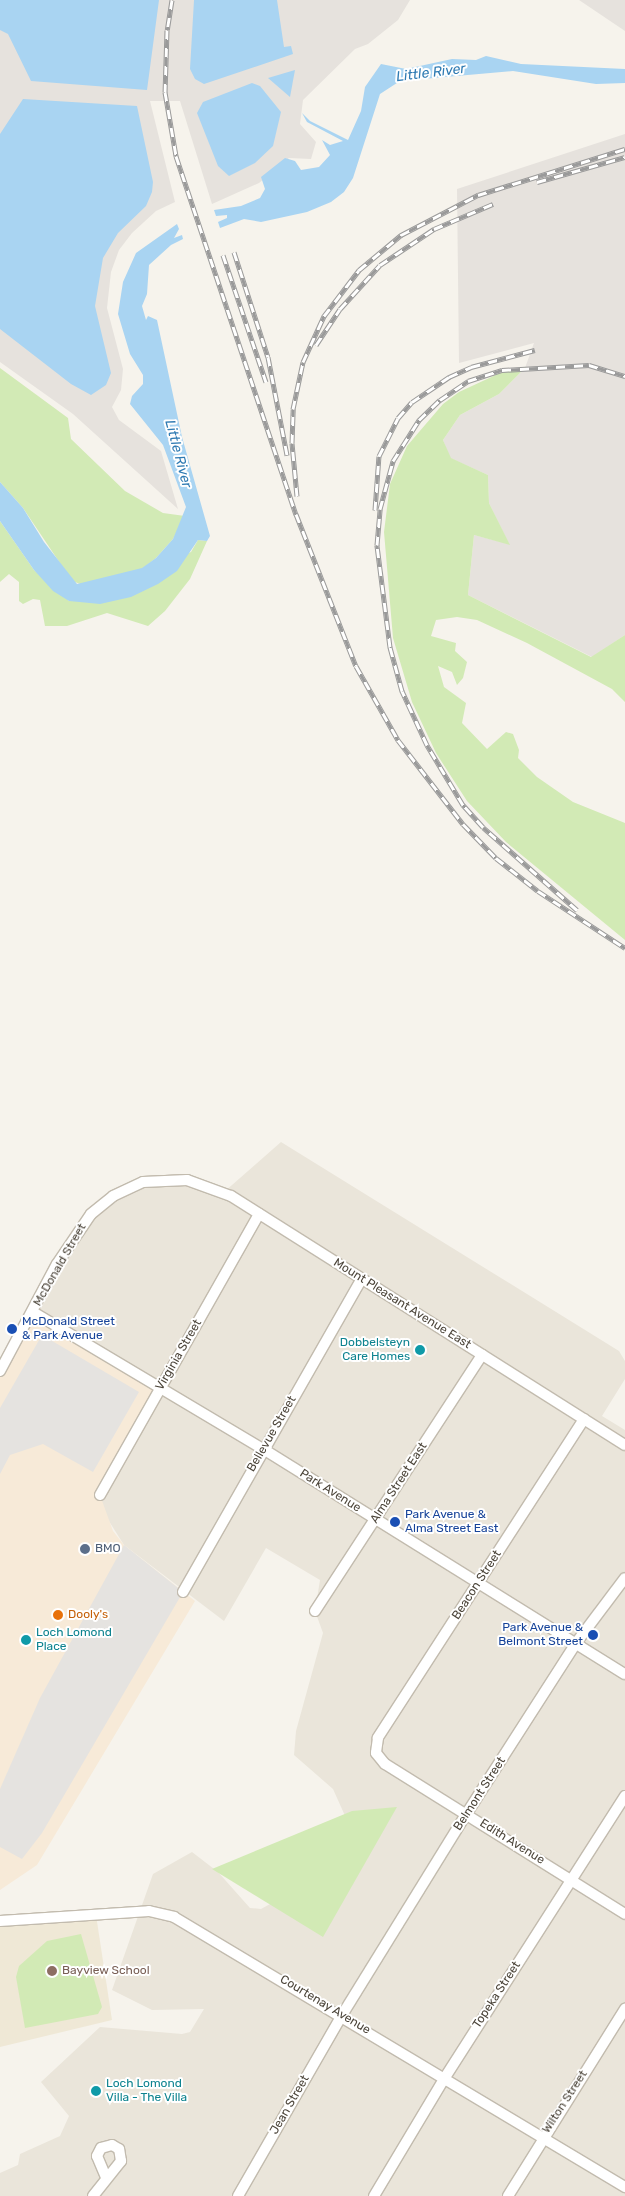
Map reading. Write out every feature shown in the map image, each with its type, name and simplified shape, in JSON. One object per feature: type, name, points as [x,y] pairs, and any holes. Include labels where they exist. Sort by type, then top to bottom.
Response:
[{"type":"street","name":"Mount Pleasant Avenue East","points":[[173,1179],[214,1188],[362,1278],[625,1446]]},
{"type":"street","name":"McDonald Street","points":[[0,1371],[57,1264],[91,1214],[128,1188],[143,1182],[173,1179]]},
{"type":"street","name":"Virginia Street","points":[[100,1495],[258,1214]]},
{"type":"street","name":"Bellevue Street","points":[[183,1592],[263,1448],[362,1278]]},
{"type":"street","name":"Park Avenue","points":[[33,1312],[263,1448],[375,1520],[625,1674]]},
{"type":"street","name":"Alma Street East","points":[[316,1611],[482,1354]]},
{"type":"street","name":"Beacon Street","points":[[376,1753],[378,1738],[584,1420]]},
{"type":"street","name":"Belmont Street","points":[[342,2015],[467,1814],[576,1644],[625,1578]]},
{"type":"street","name":"Edith Avenue","points":[[376,1753],[385,1764],[625,1914]]},
{"type":"street","name":"Topeka Street","points":[[374,2196],[444,2079],[625,1796]]},
{"type":"street","name":"Courtenay Avenue","points":[[0,1921],[162,1913],[198,1928],[444,2079],[625,2187]]},
{"type":"street","name":"Wilton Street","points":[[508,2196],[542,2137],[625,2009]]},
{"type":"street","name":"Jean Street","points":[[238,2196],[342,2015]]},
{"type":"street","points":[[93,2196],[106,2178]]},
{"type":"shaded area","points":[[0,0],[410,0],[398,20],[368,44],[355,49],[303,100],[300,124],[316,142],[311,159],[289,158],[259,183],[212,204],[180,101],[150,101],[175,202],[156,211],[132,233],[119,250],[111,272],[107,308],[123,369],[121,390],[112,407],[119,420],[161,451],[178,509],[73,414],[0,362]]},
{"type":"shaded area","points":[[579,0],[625,0],[625,31]]},
{"type":"shaded area","points":[[625,134],[625,635],[592,657],[468,595],[474,535],[509,544],[489,503],[488,475],[450,458],[443,440],[460,415],[499,394],[525,368],[534,343],[459,363],[457,189]]},
{"type":"shaded area","points":[[281,1142],[619,1351],[625,1361],[625,1379],[602,1416],[625,1430],[625,2196],[0,2196],[0,2173],[18,2165],[20,2154],[60,2136],[69,2116],[41,2082],[100,2027],[182,2034],[190,2032],[204,2009],[152,2010],[112,1990],[153,1874],[192,1852],[218,1872],[250,1908],[261,1909],[310,1882],[346,1818],[333,1789],[294,1755],[296,1731],[323,1633],[315,1611],[320,1580],[266,1548],[224,1621],[124,1545],[107,1518],[33,1312],[57,1264],[101,1205],[158,1179],[224,1192]]},
{"type":"shaded area","points":[[33,1312],[161,1387],[100,1495],[113,1531],[124,1545],[195,1601],[37,1865],[0,1890],[0,1371]]},
{"type":"shaded area","points":[[42,1335],[139,1392],[93,1472],[43,1444],[10,1455],[0,1474],[0,1408]]},
{"type":"shaded area","points":[[124,1545],[183,1592],[42,1833],[22,1859],[0,1847],[0,1789],[40,1698]]},
{"type":"shaded area","name":"Bayview School","points":[[96,1915],[112,2020],[0,2047],[0,1921]]},
{"type":"green space","points":[[526,367],[499,394],[460,415],[443,440],[451,458],[488,475],[489,503],[510,545],[474,535],[468,595],[591,657],[625,635],[625,702],[612,689],[527,643],[477,620],[457,617],[436,620],[431,636],[456,643],[455,651],[467,662],[463,678],[457,685],[452,672],[438,666],[444,687],[466,703],[462,723],[487,749],[506,732],[513,734],[519,750],[518,758],[537,777],[573,802],[625,823],[625,940],[506,842],[467,801],[436,753],[412,702],[393,638],[384,532],[390,484],[407,446],[443,404],[459,392],[500,373]]},
{"type":"green space","points":[[0,368],[68,418],[71,439],[125,491],[163,513],[185,516],[173,539],[156,558],[142,569],[83,585],[72,581],[23,508],[0,482]]},
{"type":"green space","points":[[0,521],[34,570],[69,601],[191,552],[198,540],[207,541],[190,579],[165,611],[148,626],[107,613],[67,626],[45,626],[40,600],[33,599],[23,604],[19,601],[19,582],[9,574],[0,582]]},
{"type":"green space","points":[[397,1807],[323,1937],[212,1869],[352,1811]]},
{"type":"green space","points":[[81,1934],[102,2007],[98,2014],[25,2028],[16,1977],[19,1966],[47,1941]]},
{"type":"water","points":[[0,0],[159,0],[147,90],[31,81],[8,34],[0,30]]},
{"type":"water","points":[[194,0],[277,0],[284,47],[291,46],[293,54],[204,84],[195,79],[190,69]]},
{"type":"water","name":"Little River","points":[[486,56],[521,64],[625,69],[625,83],[596,84],[513,71],[400,81],[380,94],[353,178],[344,192],[331,202],[307,212],[261,222],[244,219],[220,228],[218,222],[227,218],[227,215],[216,216],[214,210],[241,206],[260,198],[265,189],[261,177],[285,158],[295,161],[301,170],[319,167],[330,155],[322,140],[330,145],[343,141],[307,122],[302,113],[310,121],[348,140],[361,111],[365,87],[381,64],[406,69],[452,59],[476,60]]},
{"type":"water","points":[[295,70],[290,97],[268,78]]},
{"type":"water","points":[[252,83],[260,86],[281,112],[273,146],[255,163],[229,176],[218,166],[197,113],[203,102]]},
{"type":"water","points":[[23,99],[137,106],[153,182],[152,192],[146,206],[118,233],[103,258],[95,306],[111,373],[106,385],[91,395],[71,384],[0,329],[0,134]]},
{"type":"water","name":"Little River","points":[[177,224],[179,229],[174,238],[182,235],[183,239],[171,245],[149,265],[147,294],[142,306],[146,320],[148,316],[157,320],[182,437],[210,536],[207,541],[198,540],[177,571],[158,584],[131,597],[100,604],[69,601],[53,591],[34,570],[0,521],[0,482],[23,508],[44,542],[77,584],[142,568],[156,558],[173,539],[186,507],[163,445],[130,404],[132,396],[143,384],[143,375],[130,354],[118,314],[123,282],[136,253]]},
{"type":"railway","points":[[172,0],[167,30],[165,92],[176,156],[296,514],[356,666],[398,740],[463,824],[496,858],[538,891],[625,948]]},
{"type":"railway","points":[[297,496],[292,443],[293,409],[303,362],[324,316],[359,270],[401,235],[478,195],[625,149]]},
{"type":"railway","points":[[537,182],[625,157]]},
{"type":"railway","points":[[316,345],[340,309],[380,265],[434,229],[493,204]]},
{"type":"railway","points":[[234,252],[268,357],[287,455]]},
{"type":"railway","points":[[223,255],[266,382]]},
{"type":"railway","points":[[375,510],[379,456],[398,418],[412,402],[449,377],[471,367],[535,350]]},
{"type":"railway","points":[[577,910],[483,827],[463,805],[427,745],[402,691],[390,647],[377,545],[380,509],[393,461],[419,420],[440,400],[468,381],[502,370],[589,365],[625,376]]},
{"type":"place","name":"McDonald Street & Park Avenue","points":[[12,1329]]},
{"type":"place","name":"Dobbelsteyn Care Homes","points":[[420,1350]]},
{"type":"place","name":"Park Avenue & Alma Street East","points":[[395,1522]]},
{"type":"place","name":"BMO","points":[[85,1549]]},
{"type":"place","name":"Dooly's","points":[[58,1615]]},
{"type":"place","name":"Park Avenue & Belmont Street","points":[[593,1635]]},
{"type":"place","name":"Loch Lomond Place","points":[[26,1640]]},
{"type":"place","name":"Bayview School","points":[[52,1971]]},
{"type":"place","name":"Loch Lomond Villa - The Villa","points":[[96,2091]]}]
